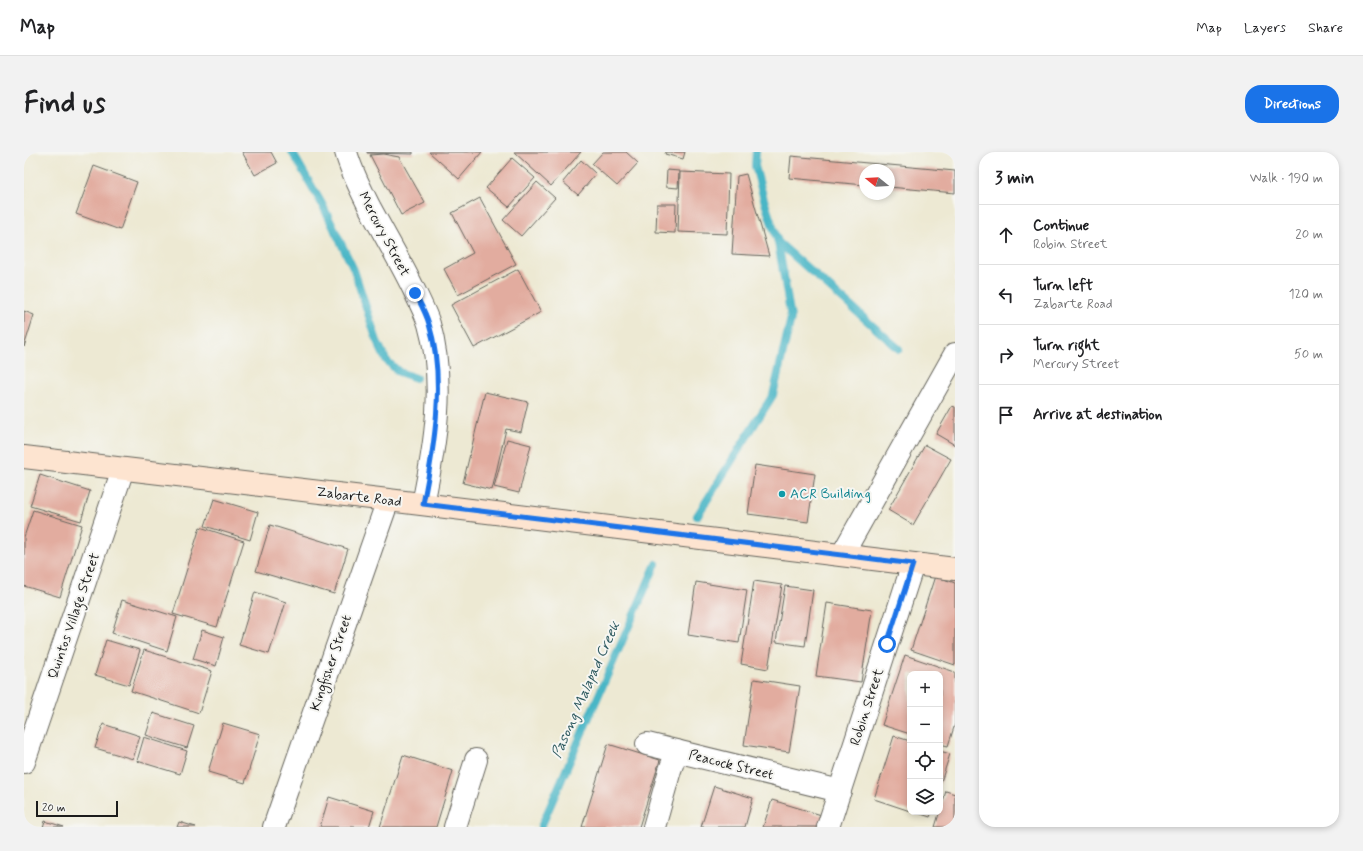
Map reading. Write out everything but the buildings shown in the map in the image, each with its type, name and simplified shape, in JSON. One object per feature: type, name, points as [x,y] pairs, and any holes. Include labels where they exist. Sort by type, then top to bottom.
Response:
[{"type":"main road","name":"Zabarte Road","points":[[24,458],[423,504],[955,569]]},
{"type":"street","name":"Mercury Street","points":[[346,152],[360,188],[429,323],[435,353],[437,378],[436,419],[431,467],[423,504]]},
{"type":"street","points":[[842,555],[955,354]]},
{"type":"street","name":"Quintos Village Street","points":[[24,762],[123,469]]},
{"type":"street","name":"Kingfisher Street","points":[[274,827],[388,500]]},
{"type":"street","name":"Robin Street","points":[[828,827],[913,564]]},
{"type":"street","points":[[647,744],[677,751]]},
{"type":"street","name":"Peacock Street","points":[[654,827],[677,751],[840,791]]},
{"type":"street","points":[[455,827],[476,760]]},
{"type":"waterway","points":[[292,152],[322,204],[354,270],[377,341],[386,360],[399,372],[416,378]]},
{"type":"waterway","name":"Pasong Malapad Creek","points":[[697,516],[773,395],[791,318],[778,242],[755,166],[756,152]]},
{"type":"waterway","points":[[778,242],[899,349]]},
{"type":"waterway","name":"Pasong Malapad Creek","points":[[541,827],[656,564]]},
{"type":"place","name":"ACR Building","points":[[782,494]]},
{"type":"route","points":[[415,293],[429,323],[435,353],[437,378],[434,444],[423,504],[913,564],[887,644]]}]
